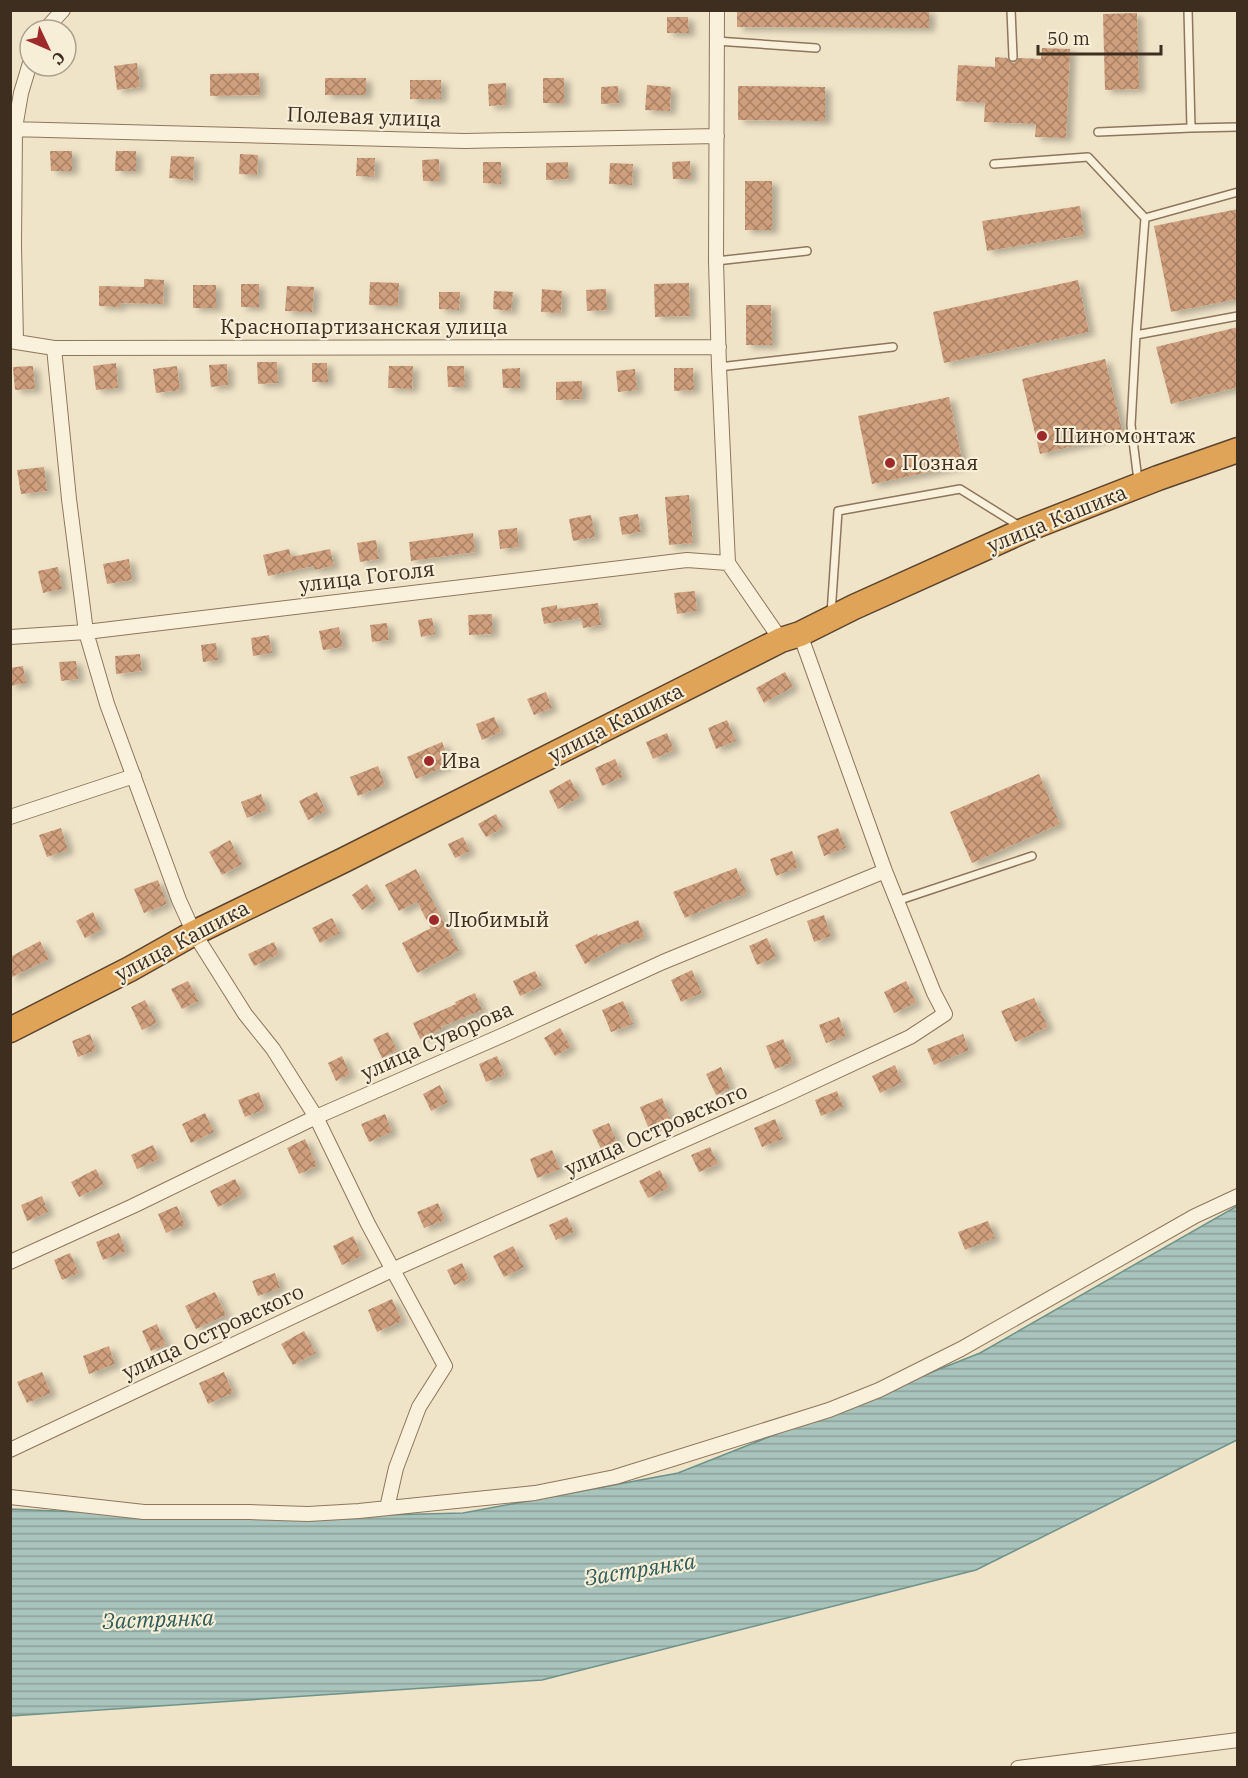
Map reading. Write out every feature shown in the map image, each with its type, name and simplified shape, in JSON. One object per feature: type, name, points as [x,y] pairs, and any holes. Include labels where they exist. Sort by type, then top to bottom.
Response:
[{"type":"highway","name":"улица Кашика","points":[[10,1030],[130,969],[194,933],[790,637],[1025,530],[1139,485],[1238,450]]},
{"type":"street","points":[[717,10],[716,261],[728,563]]},
{"type":"street","points":[[13,341],[13,128],[26,78]]},
{"type":"street","name":"Полевая улица","points":[[13,128],[465,141],[717,136]]},
{"type":"street","name":"Краснопартизанская улица","points":[[13,341],[54,348],[719,347]]},
{"type":"street","points":[[54,348],[69,499],[86,632],[107,704],[179,900],[194,933],[245,1014],[273,1049],[316,1117],[392,1270],[445,1366],[419,1407],[396,1468],[387,1508]]},
{"type":"street","name":"улица Гоголя","points":[[10,637],[86,632],[687,560],[728,563]]},
{"type":"street","name":"улица Островского","points":[[10,1450],[392,1270],[781,1098],[910,1037],[945,1014],[934,993],[790,637],[728,563]]},
{"type":"street","points":[[10,816],[134,776]]},
{"type":"street","name":"улица Суворова","points":[[10,1262],[133,1206],[316,1117],[663,962],[885,871]]},
{"type":"street","points":[[10,1497],[144,1512],[308,1514],[535,1493],[615,1477],[829,1410],[879,1390],[962,1349],[1195,1216],[1238,1196]]},
{"type":"street","points":[[1018,1767],[1238,1740]]},
{"type":"lane","points":[[1011,10],[1012,57]]},
{"type":"lane","points":[[1188,10],[1191,128]]},
{"type":"lane","points":[[716,41],[816,48]]},
{"type":"lane","points":[[1098,132],[1238,127]]},
{"type":"lane","points":[[994,164],[1088,157],[1145,218],[1131,425],[1139,485]]},
{"type":"lane","points":[[1145,218],[1238,192]]},
{"type":"lane","points":[[716,261],[807,251]]},
{"type":"lane","points":[[1136,334],[1238,316]]},
{"type":"lane","points":[[719,367],[893,347]]},
{"type":"lane","points":[[831,618],[838,511],[960,489],[1025,530]]},
{"type":"lane","points":[[897,901],[1032,856]]},
{"type":"water","name":"Застрянка","points":[[1237,1206],[1237,1440],[976,1570],[542,1680],[11,1716],[11,1509],[149,1515],[344,1516],[463,1513],[678,1473],[980,1353]]},
{"type":"building","points":[[737,10],[929,10],[929,28],[737,27]]},
{"type":"building","points":[[1137,13],[1139,89],[1105,90],[1103,14]]},
{"type":"building","points":[[667,17],[688,17],[689,33],[667,33]]},
{"type":"building","points":[[1042,48],[1070,49],[1066,138],[1035,137],[1036,124],[984,122],[985,103],[956,101],[958,65],[995,67],[995,57],[1007,58],[1013,63],[1018,58],[1041,59]]},
{"type":"building","points":[[137,63],[140,87],[117,90],[114,66]]},
{"type":"building","points":[[259,73],[260,95],[210,96],[210,74]]},
{"type":"building","points":[[325,78],[366,78],[366,95],[325,95]]},
{"type":"building","points":[[543,78],[564,78],[564,103],[543,103]]},
{"type":"building","points":[[410,80],[441,80],[441,99],[410,99]]},
{"type":"building","points":[[506,83],[506,105],[489,106],[488,84]]},
{"type":"building","points":[[647,85],[671,87],[670,111],[645,110]]},
{"type":"building","points":[[618,86],[619,103],[601,104],[601,87]]},
{"type":"building","points":[[738,86],[825,87],[825,121],[738,120]]},
{"type":"building","points":[[50,151],[72,151],[72,171],[51,171]]},
{"type":"building","points":[[116,151],[136,151],[136,171],[115,171]]},
{"type":"building","points":[[240,154],[258,155],[257,175],[239,174]]},
{"type":"building","points":[[171,156],[194,157],[193,180],[169,178]]},
{"type":"building","points":[[357,158],[375,158],[374,177],[356,176]]},
{"type":"building","points":[[439,159],[440,181],[423,181],[422,160]]},
{"type":"building","points":[[690,161],[691,179],[673,179],[672,162]]},
{"type":"building","points":[[483,162],[501,162],[501,184],[483,183]]},
{"type":"building","points":[[568,162],[569,179],[546,180],[546,163]]},
{"type":"building","points":[[610,163],[633,164],[632,185],[609,184]]},
{"type":"building","points":[[745,181],[772,181],[772,230],[745,230]]},
{"type":"building","points":[[1080,206],[1084,235],[987,251],[982,221]]},
{"type":"building","points":[[1238,209],[1238,299],[1171,312],[1154,226]]},
{"type":"building","points":[[144,279],[164,280],[163,304],[120,303],[120,307],[99,306],[99,286],[144,287]]},
{"type":"building","points":[[1078,280],[1089,332],[944,363],[933,312]]},
{"type":"building","points":[[370,282],[399,283],[398,306],[369,305]]},
{"type":"building","points":[[689,283],[690,316],[655,317],[654,284]]},
{"type":"building","points":[[241,284],[259,284],[259,307],[241,307]]},
{"type":"building","points":[[193,285],[216,285],[216,308],[193,308]]},
{"type":"building","points":[[287,286],[314,287],[312,312],[285,311]]},
{"type":"building","points":[[542,289],[562,291],[561,313],[541,312]]},
{"type":"building","points":[[606,289],[607,310],[587,311],[586,290]]},
{"type":"building","points":[[494,291],[513,292],[511,311],[493,309]]},
{"type":"building","points":[[439,292],[460,292],[459,310],[439,309]]},
{"type":"building","points":[[746,305],[771,305],[772,345],[746,345]]},
{"type":"building","points":[[1238,327],[1238,387],[1171,404],[1156,347]]},
{"type":"building","points":[[1105,359],[1123,434],[1040,454],[1022,379]]},
{"type":"building","points":[[257,362],[277,362],[278,383],[258,384]]},
{"type":"building","points":[[116,363],[118,388],[96,390],[93,366]]},
{"type":"building","points":[[312,363],[327,363],[328,382],[312,382]]},
{"type":"building","points":[[227,364],[228,385],[211,387],[209,365]]},
{"type":"building","points":[[33,366],[35,389],[15,390],[13,367]]},
{"type":"building","points":[[177,366],[180,390],[156,393],[153,369]]},
{"type":"building","points":[[389,366],[413,366],[412,389],[388,388]]},
{"type":"building","points":[[447,366],[464,366],[465,387],[448,387]]},
{"type":"building","points":[[520,368],[520,388],[503,388],[502,369]]},
{"type":"building","points":[[674,368],[693,368],[694,390],[674,391]]},
{"type":"building","points":[[635,369],[637,390],[618,392],[616,371]]},
{"type":"building","points":[[582,381],[582,399],[556,400],[556,382]]},
{"type":"building","points":[[949,397],[963,465],[872,484],[858,416]]},
{"type":"building","points":[[44,467],[47,491],[21,494],[17,470]]},
{"type":"building","points":[[689,495],[693,543],[669,545],[665,497]]},
{"type":"building","points":[[638,514],[641,532],[622,535],[619,517]]},
{"type":"building","points":[[591,515],[595,537],[573,541],[569,519]]},
{"type":"building","points":[[517,528],[519,547],[500,549],[498,530]]},
{"type":"building","points":[[473,533],[475,552],[411,561],[409,542]]},
{"type":"building","points":[[376,540],[379,559],[360,562],[357,543]]},
{"type":"building","points":[[289,549],[291,557],[330,549],[334,566],[314,570],[314,566],[268,576],[263,555]]},
{"type":"building","points":[[129,559],[132,580],[107,584],[103,564]]},
{"type":"building","points":[[58,567],[62,589],[43,593],[38,571]]},
{"type":"building","points":[[695,591],[697,611],[677,614],[674,593]]},
{"type":"building","points":[[598,603],[601,625],[583,628],[581,618],[544,624],[541,608],[557,605],[557,609]]},
{"type":"building","points":[[492,614],[492,634],[469,635],[468,615]]},
{"type":"building","points":[[432,618],[435,634],[421,637],[418,620]]},
{"type":"building","points":[[387,623],[389,640],[372,642],[370,625]]},
{"type":"building","points":[[339,627],[343,647],[323,650],[319,631]]},
{"type":"building","points":[[269,635],[272,653],[253,656],[251,638]]},
{"type":"building","points":[[216,643],[218,660],[203,662],[201,645]]},
{"type":"building","points":[[140,654],[142,671],[116,674],[115,656]]},
{"type":"building","points":[[76,661],[78,679],[61,681],[59,662]]},
{"type":"building","points":[[23,666],[26,683],[10,686],[10,668]]},
{"type":"building","points":[[785,672],[793,687],[764,703],[756,688]]},
{"type":"building","points":[[546,692],[552,708],[534,715],[527,699]]},
{"type":"building","points":[[494,717],[501,732],[482,740],[476,724]]},
{"type":"building","points":[[727,720],[736,741],[716,749],[708,728]]},
{"type":"building","points":[[667,733],[674,750],[653,759],[646,742]]},
{"type":"building","name":"Ива","points":[[442,742],[451,764],[416,779],[407,757]]},
{"type":"building","points":[[615,759],[623,777],[602,786],[595,768]]},
{"type":"building","points":[[378,766],[385,785],[358,796],[350,777]]},
{"type":"building","points":[[1039,774],[1060,824],[972,863],[950,812]]},
{"type":"building","points":[[570,779],[580,797],[558,809],[549,791]]},
{"type":"building","points":[[317,792],[326,811],[308,820],[299,801]]},
{"type":"building","points":[[261,794],[267,810],[247,818],[241,802]]},
{"type":"building","points":[[496,814],[503,828],[486,837],[478,824]]},
{"type":"building","points":[[61,828],[68,850],[47,857],[39,835]]},
{"type":"building","points":[[838,828],[846,848],[824,856],[817,836]]},
{"type":"building","points":[[463,837],[470,851],[455,858],[448,844]]},
{"type":"building","points":[[230,840],[242,864],[222,875],[209,852]]},
{"type":"building","points":[[792,851],[798,867],[776,876],[770,859]]},
{"type":"building","points":[[736,868],[747,893],[685,918],[673,892]]},
{"type":"building","name":"Любимый","points":[[416,869],[459,951],[417,973],[402,943],[431,928],[417,902],[399,911],[385,885]]},
{"type":"building","points":[[158,880],[167,904],[144,913],[134,889]]},
{"type":"building","points":[[367,884],[377,900],[362,910],[352,895]]},
{"type":"building","points":[[93,912],[101,930],[85,938],[76,921]]},
{"type":"building","points":[[824,915],[831,936],[814,942],[807,921]]},
{"type":"building","points":[[332,918],[340,933],[320,943],[312,928]]},
{"type":"building","points":[[638,920],[645,937],[626,944],[625,942],[585,964],[575,945],[597,934],[598,936]]},
{"type":"building","points":[[767,938],[776,957],[757,965],[749,946]]},
{"type":"building","points":[[40,941],[49,959],[10,978],[10,957]]},
{"type":"building","points":[[274,942],[279,954],[254,966],[248,954]]},
{"type":"building","points":[[692,970],[702,993],[681,1002],[671,980]]},
{"type":"building","points":[[535,971],[542,986],[520,996],[513,981]]},
{"type":"building","points":[[188,981],[199,1001],[182,1009],[171,989]]},
{"type":"building","points":[[906,981],[916,1003],[894,1013],[884,992]]},
{"type":"building","points":[[475,993],[482,1010],[441,1027],[442,1029],[420,1039],[413,1023]]},
{"type":"building","points":[[1034,998],[1048,1027],[1015,1042],[1001,1011]]},
{"type":"building","points":[[145,1000],[157,1023],[142,1030],[131,1007]]},
{"type":"building","points":[[623,1001],[633,1024],[611,1032],[602,1010]]},
{"type":"building","points":[[839,1017],[846,1036],[826,1043],[819,1025]]},
{"type":"building","points":[[560,1028],[571,1047],[555,1056],[544,1038]]},
{"type":"building","points":[[388,1032],[397,1050],[382,1058],[373,1039]]},
{"type":"building","points":[[90,1034],[96,1050],[78,1057],[72,1041]]},
{"type":"building","points":[[963,1034],[969,1050],[934,1065],[927,1049]]},
{"type":"building","points":[[783,1039],[793,1062],[775,1069],[766,1046]]},
{"type":"building","points":[[342,1056],[350,1074],[336,1081],[328,1063]]},
{"type":"building","points":[[497,1056],[505,1075],[486,1082],[479,1064]]},
{"type":"building","points":[[895,1065],[902,1083],[880,1093],[872,1076]]},
{"type":"building","points":[[721,1067],[730,1088],[716,1095],[706,1074]]},
{"type":"building","points":[[440,1085],[448,1102],[431,1111],[423,1094]]},
{"type":"building","points":[[837,1091],[843,1107],[821,1116],[815,1100]]},
{"type":"building","points":[[259,1092],[265,1109],[245,1117],[238,1100]]},
{"type":"building","points":[[662,1098],[671,1120],[649,1129],[640,1107]]},
{"type":"building","points":[[205,1113],[214,1132],[191,1143],[182,1124]]},
{"type":"building","points":[[385,1114],[392,1132],[369,1142],[361,1124]]},
{"type":"building","points":[[775,1119],[783,1139],[762,1147],[754,1128]]},
{"type":"building","points":[[609,1123],[617,1142],[601,1149],[592,1130]]},
{"type":"building","points":[[305,1139],[317,1166],[299,1174],[287,1148]]},
{"type":"building","points":[[153,1145],[159,1159],[137,1169],[131,1155]]},
{"type":"building","points":[[710,1147],[718,1164],[699,1172],[691,1155]]},
{"type":"building","points":[[552,1150],[560,1169],[537,1178],[530,1159]]},
{"type":"building","points":[[96,1169],[104,1185],[79,1197],[71,1182]]},
{"type":"building","points":[[660,1170],[669,1188],[648,1198],[639,1181]]},
{"type":"building","points":[[235,1179],[243,1194],[218,1207],[210,1191]]},
{"type":"building","points":[[42,1196],[48,1212],[27,1221],[21,1205]]},
{"type":"building","points":[[438,1203],[445,1220],[424,1228],[417,1212]]},
{"type":"building","points":[[177,1206],[185,1225],[166,1233],[158,1214]]},
{"type":"building","points":[[567,1217],[574,1232],[556,1240],[549,1225]]},
{"type":"building","points":[[988,1221],[995,1238],[965,1250],[958,1232]]},
{"type":"building","points":[[119,1233],[126,1251],[103,1260],[96,1242]]},
{"type":"building","points":[[353,1236],[362,1256],[342,1265],[333,1246]]},
{"type":"building","points":[[513,1246],[524,1267],[504,1277],[493,1256]]},
{"type":"building","points":[[70,1253],[79,1273],[62,1280],[54,1260]]},
{"type":"building","points":[[462,1263],[469,1279],[454,1285],[447,1270]]},
{"type":"building","points":[[275,1273],[280,1288],[258,1296],[252,1281]]},
{"type":"building","points":[[215,1292],[226,1315],[196,1329],[185,1306]]},
{"type":"building","points":[[392,1299],[402,1321],[377,1332],[368,1310]]},
{"type":"building","points":[[157,1324],[166,1345],[151,1351],[142,1331]]},
{"type":"building","points":[[304,1331],[316,1353],[293,1365],[281,1344]]},
{"type":"building","points":[[109,1346],[115,1364],[89,1374],[83,1356]]},
{"type":"building","points":[[42,1372],[51,1393],[27,1403],[17,1382]]},
{"type":"building","points":[[224,1372],[233,1393],[208,1404],[199,1383]]},
{"type":"place","name":"Шиномонтаж","points":[[1042,436]]},
{"type":"place","name":"Позная","points":[[890,463]]},
{"type":"place","name":"Ива","points":[[429,761]]},
{"type":"place","name":"Любимый","points":[[434,920]]}]
